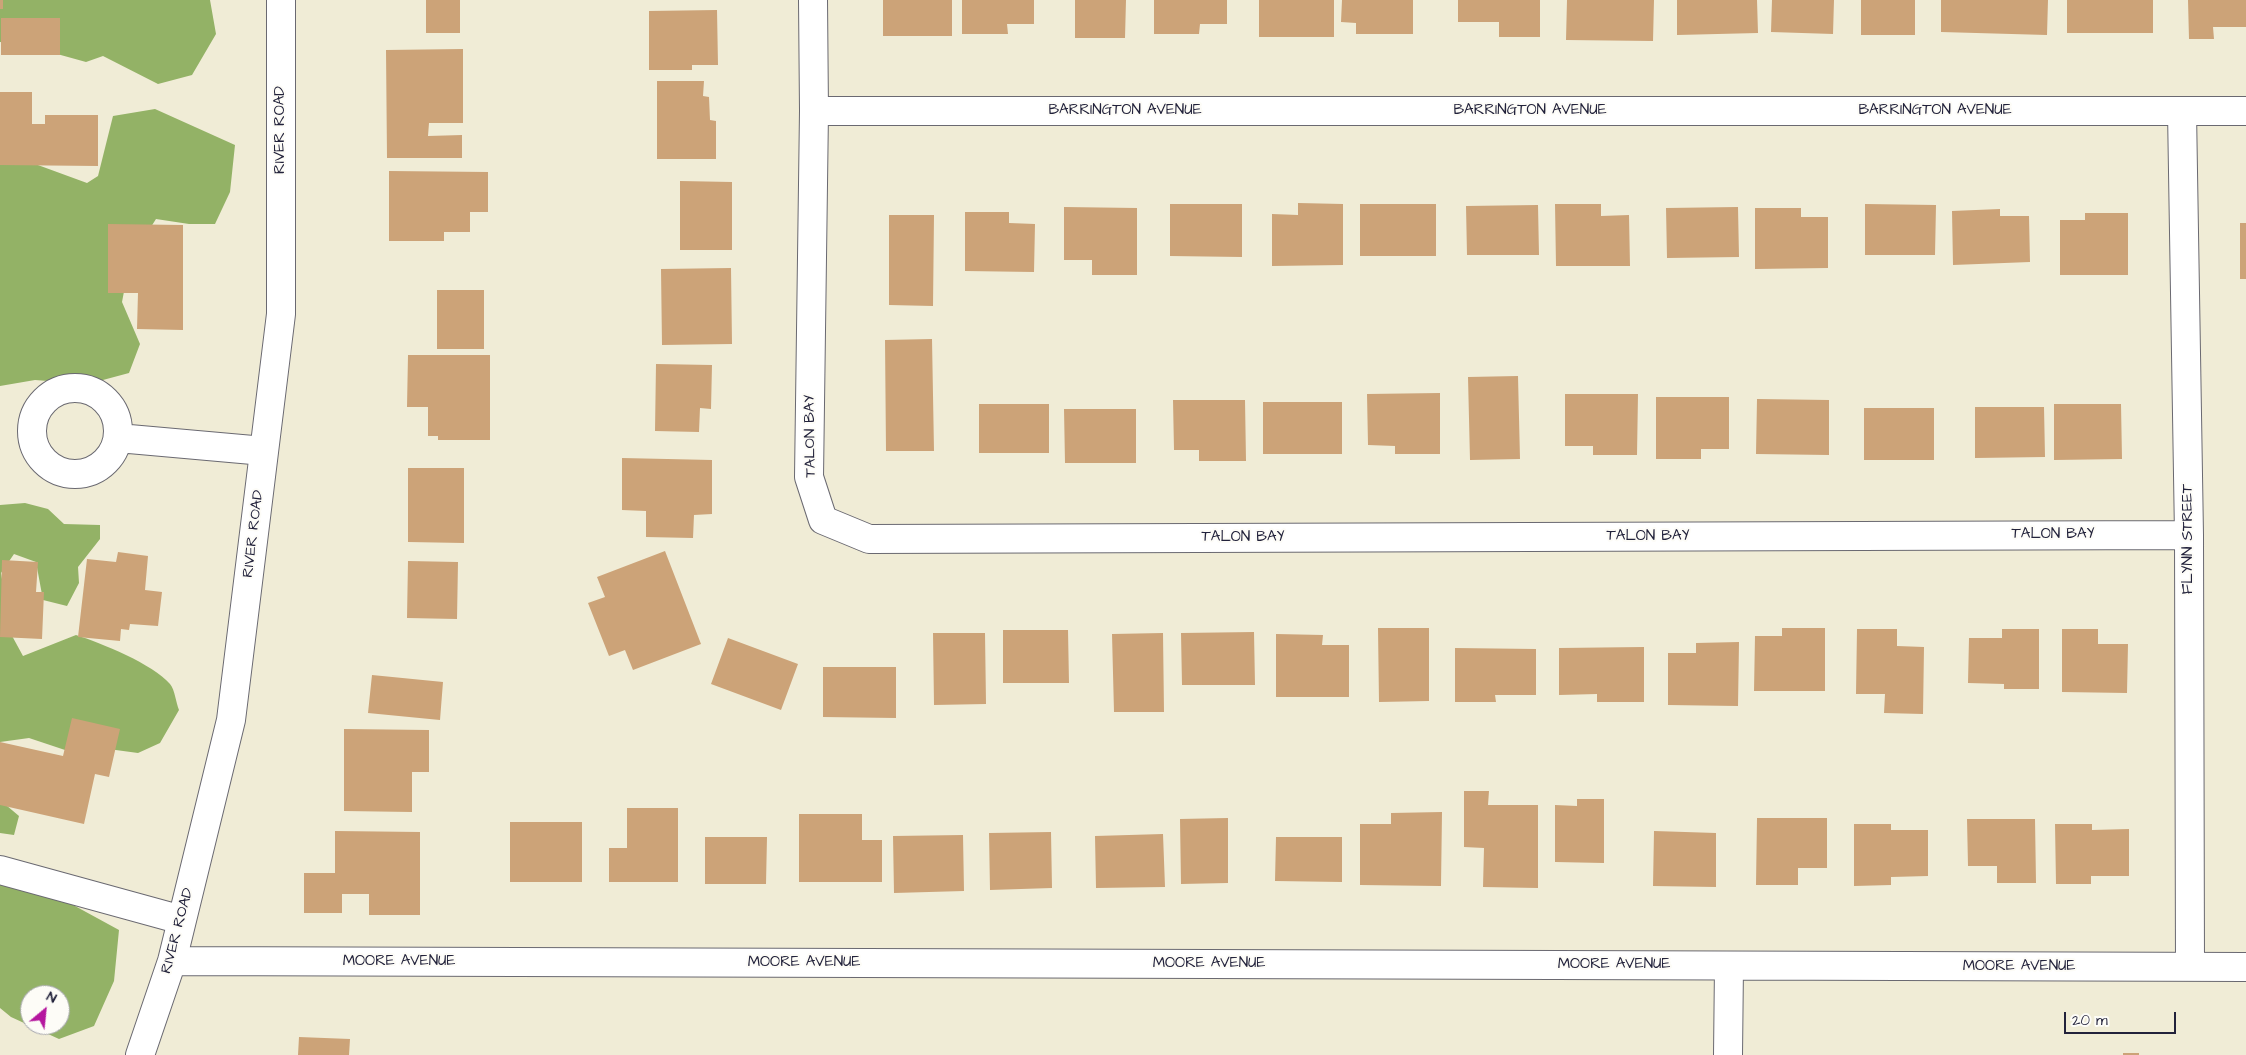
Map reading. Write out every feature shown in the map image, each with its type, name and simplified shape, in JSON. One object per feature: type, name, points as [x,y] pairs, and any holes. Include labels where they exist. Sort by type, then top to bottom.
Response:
[{"type":"street","name":"RIVER ROAD","points":[[140,1055],[172,961],[231,720],[281,314],[281,0]]},
{"type":"street","name":"TALON BAY","points":[[813,0],[814,111],[809,477],[824,520],[869,539],[2189,535]]},
{"type":"street","name":"BARRINGTON AVENUE","points":[[814,111],[2246,111]]},
{"type":"street","name":"FLYNN STREET","points":[[2182,111],[2189,535],[2190,967]]},
{"type":"street","points":[[118,438],[264,451]]},
{"type":"street","points":[[0,870],[182,920]]},
{"type":"street","name":"MOORE AVENUE","points":[[172,961],[2246,967]]},
{"type":"street","points":[[1728,1055],[1729,966]]},
{"type":"green space","points":[[0,0],[210,0],[216,34],[192,75],[158,84],[103,56],[86,62],[21,44],[0,42]]},
{"type":"green space","points":[[155,109],[235,145],[230,192],[215,224],[189,224],[156,219],[130,260],[122,302],[140,344],[129,373],[88,384],[35,380],[0,386],[0,161],[16,157],[87,183],[98,176],[113,116]]},
{"type":"green space","points":[[25,503],[48,509],[64,524],[100,525],[100,539],[78,567],[79,583],[67,606],[43,600],[36,562],[14,554],[1,573],[11,634],[23,656],[76,635],[99,643],[152,669],[170,684],[179,710],[160,743],[138,753],[101,748],[71,752],[29,738],[0,742],[0,505]]},
{"type":"green space","points":[[0,800],[19,816],[14,835],[0,833]]},
{"type":"green space","points":[[0,883],[64,900],[119,930],[114,981],[94,1026],[70,1035],[70,985],[20,985],[20,1021],[0,1008]]},
{"type":"green space","points":[[50,1035],[70,1035],[59,1039]]},
{"type":"building","points":[[0,0],[3,0],[3,9],[0,9]]},
{"type":"building","points":[[426,0],[460,0],[460,33],[426,33]]},
{"type":"building","points":[[883,0],[952,0],[952,36],[883,36]]},
{"type":"building","points":[[962,0],[1034,0],[1034,24],[1007,24],[1008,34],[962,34]]},
{"type":"building","points":[[1075,0],[1126,0],[1125,38],[1075,38]]},
{"type":"building","points":[[1154,0],[1227,0],[1227,24],[1200,24],[1199,34],[1154,34]]},
{"type":"building","points":[[1259,0],[1334,0],[1334,37],[1259,37]]},
{"type":"building","points":[[1342,0],[1413,0],[1413,34],[1356,34],[1356,23],[1341,22]]},
{"type":"building","points":[[1458,0],[1540,0],[1540,37],[1499,37],[1499,22],[1458,22]]},
{"type":"building","points":[[1567,0],[1654,0],[1653,41],[1566,40]]},
{"type":"building","points":[[1677,0],[1757,0],[1758,33],[1677,35]]},
{"type":"building","points":[[1772,0],[1834,0],[1833,34],[1771,32]]},
{"type":"building","points":[[1861,0],[1915,0],[1915,35],[1861,35]]},
{"type":"building","points":[[1941,0],[2048,0],[2047,35],[1941,32]]},
{"type":"building","points":[[2067,0],[2153,0],[2153,33],[2067,33]]},
{"type":"building","points":[[2188,0],[2246,0],[2246,27],[2213,27],[2214,39],[2189,39]]},
{"type":"building","points":[[717,10],[718,65],[692,65],[692,70],[649,70],[649,11]]},
{"type":"building","points":[[1,18],[60,18],[60,55],[1,55]]},
{"type":"building","points":[[463,49],[463,123],[429,123],[428,136],[462,135],[462,158],[387,158],[386,50]]},
{"type":"building","points":[[657,81],[704,81],[703,96],[709,97],[710,120],[716,121],[716,159],[657,159]]},
{"type":"building","points":[[0,92],[32,92],[32,124],[45,124],[45,115],[98,115],[98,166],[0,165]]},
{"type":"building","points":[[389,171],[488,172],[488,212],[470,212],[470,232],[444,232],[444,241],[389,241]]},
{"type":"building","points":[[680,181],[732,182],[732,250],[680,250]]},
{"type":"building","points":[[1298,203],[1343,204],[1343,265],[1272,266],[1272,214],[1298,215]]},
{"type":"building","points":[[1170,204],[1242,204],[1242,257],[1170,256]]},
{"type":"building","points":[[1360,204],[1436,204],[1436,256],[1360,256]]},
{"type":"building","points":[[1555,204],[1601,204],[1601,216],[1629,215],[1630,266],[1556,266]]},
{"type":"building","points":[[1865,204],[1936,205],[1935,255],[1865,255]]},
{"type":"building","points":[[1538,205],[1539,255],[1467,255],[1466,206]]},
{"type":"building","points":[[1064,207],[1137,208],[1137,275],[1092,275],[1092,260],[1064,260]]},
{"type":"building","points":[[1738,207],[1739,257],[1667,258],[1666,208]]},
{"type":"building","points":[[1755,208],[1801,208],[1801,217],[1828,217],[1828,268],[1755,269]]},
{"type":"building","points":[[2000,209],[2000,216],[2029,216],[2030,262],[1953,265],[1952,211]]},
{"type":"building","points":[[965,212],[1009,212],[1009,223],[1035,224],[1034,272],[965,271]]},
{"type":"building","points":[[2085,213],[2128,213],[2128,275],[2060,275],[2060,220],[2085,220]]},
{"type":"building","points":[[889,215],[934,215],[933,306],[889,305]]},
{"type":"building","points":[[2240,223],[2246,223],[2246,279],[2240,279]]},
{"type":"building","points":[[108,224],[183,225],[183,330],[137,329],[138,293],[108,293]]},
{"type":"building","points":[[731,268],[732,344],[662,345],[661,269]]},
{"type":"building","points":[[437,290],[484,290],[484,349],[437,349]]},
{"type":"building","points":[[932,339],[934,451],[886,451],[885,340]]},
{"type":"building","points":[[408,355],[490,355],[490,440],[438,440],[438,436],[428,436],[428,407],[407,407]]},
{"type":"building","points":[[656,364],[712,365],[711,409],[700,408],[699,432],[655,431]]},
{"type":"building","points":[[1518,376],[1520,459],[1470,460],[1468,377]]},
{"type":"building","points":[[1440,393],[1440,454],[1395,454],[1395,446],[1368,445],[1367,394]]},
{"type":"building","points":[[1565,394],[1638,394],[1637,455],[1593,455],[1593,446],[1565,446]]},
{"type":"building","points":[[1656,397],[1729,397],[1729,449],[1701,449],[1701,459],[1656,459]]},
{"type":"building","points":[[1757,399],[1829,400],[1829,455],[1756,454]]},
{"type":"building","points":[[1173,400],[1245,400],[1246,461],[1199,461],[1199,450],[1174,450]]},
{"type":"building","points":[[1263,402],[1342,402],[1342,454],[1263,454]]},
{"type":"building","points":[[979,404],[1049,404],[1049,453],[979,453]]},
{"type":"building","points":[[2054,404],[2121,404],[2122,459],[2054,460]]},
{"type":"building","points":[[1975,407],[2044,407],[2045,457],[1975,458]]},
{"type":"building","points":[[1864,408],[1934,408],[1934,460],[1864,460]]},
{"type":"building","points":[[1064,409],[1136,409],[1136,463],[1065,463]]},
{"type":"building","points":[[622,458],[712,460],[712,514],[694,515],[693,538],[646,537],[646,511],[622,510]]},
{"type":"building","points":[[408,468],[464,468],[464,543],[408,542]]},
{"type":"building","points":[[665,551],[701,644],[633,670],[625,650],[609,656],[588,603],[605,597],[597,577]]},
{"type":"building","points":[[118,552],[148,556],[145,590],[162,592],[158,626],[130,624],[129,630],[121,629],[120,641],[78,637],[87,559],[116,562]]},
{"type":"building","points":[[2,560],[38,562],[36,592],[44,592],[42,639],[0,637]]},
{"type":"building","points":[[408,561],[458,562],[457,619],[407,618]]},
{"type":"building","points":[[1378,628],[1429,628],[1429,701],[1379,702]]},
{"type":"building","points":[[1782,628],[1825,628],[1825,691],[1754,691],[1755,636],[1782,636]]},
{"type":"building","points":[[1857,629],[1897,629],[1897,646],[1924,647],[1923,714],[1884,713],[1885,694],[1856,694]]},
{"type":"building","points":[[2002,629],[2039,629],[2039,689],[2004,689],[2004,684],[1968,683],[1969,638],[2002,638]]},
{"type":"building","points":[[2062,629],[2098,629],[2098,644],[2128,644],[2127,693],[2062,692]]},
{"type":"building","points":[[1003,630],[1068,630],[1069,683],[1003,683]]},
{"type":"building","points":[[1254,632],[1255,685],[1182,685],[1181,633]]},
{"type":"building","points":[[933,633],[985,633],[986,704],[934,705]]},
{"type":"building","points":[[1163,633],[1164,712],[1114,712],[1112,634]]},
{"type":"building","points":[[1276,634],[1323,635],[1322,645],[1349,645],[1349,697],[1276,697]]},
{"type":"building","points":[[728,638],[798,664],[781,710],[711,684]]},
{"type":"building","points":[[1739,642],[1738,706],[1668,705],[1668,653],[1696,653],[1696,643]]},
{"type":"building","points":[[1644,647],[1644,702],[1597,702],[1597,694],[1559,695],[1559,648]]},
{"type":"building","points":[[1455,648],[1536,649],[1536,695],[1495,695],[1496,702],[1455,702]]},
{"type":"building","points":[[823,667],[896,667],[896,718],[823,717]]},
{"type":"building","points":[[372,675],[443,682],[440,720],[368,713]]},
{"type":"building","points":[[72,718],[120,729],[109,777],[95,774],[84,824],[0,805],[0,742],[63,756]]},
{"type":"building","points":[[344,729],[429,730],[429,772],[412,772],[412,812],[344,811]]},
{"type":"building","points":[[1464,791],[1489,791],[1488,805],[1538,805],[1538,888],[1483,887],[1484,848],[1464,847]]},
{"type":"building","points":[[1577,799],[1604,799],[1604,863],[1555,862],[1555,805],[1577,806]]},
{"type":"building","points":[[627,808],[678,808],[678,882],[609,882],[609,848],[627,848]]},
{"type":"building","points":[[1442,812],[1441,886],[1360,885],[1360,824],[1391,824],[1391,813]]},
{"type":"building","points":[[799,814],[862,814],[862,840],[882,840],[882,882],[799,882]]},
{"type":"building","points":[[1228,818],[1228,883],[1181,884],[1180,819]]},
{"type":"building","points":[[1757,818],[1827,818],[1827,868],[1798,868],[1798,885],[1756,885]]},
{"type":"building","points":[[1967,819],[2035,819],[2036,883],[1997,883],[1997,866],[1968,866]]},
{"type":"building","points":[[510,822],[582,822],[582,882],[510,882]]},
{"type":"building","points":[[1854,824],[1891,824],[1891,830],[1928,830],[1928,876],[1891,877],[1891,885],[1854,886]]},
{"type":"building","points":[[2055,824],[2092,824],[2092,830],[2129,829],[2129,876],[2091,876],[2091,884],[2056,884]]},
{"type":"building","points":[[335,831],[420,832],[420,915],[369,915],[369,894],[342,894],[342,913],[304,913],[304,873],[335,873]]},
{"type":"building","points":[[1654,831],[1716,833],[1716,887],[1653,886]]},
{"type":"building","points":[[1051,832],[1052,888],[990,890],[989,833]]},
{"type":"building","points":[[1163,834],[1165,887],[1096,888],[1095,836]]},
{"type":"building","points":[[963,835],[964,891],[894,893],[893,836]]},
{"type":"building","points":[[705,837],[767,837],[766,884],[705,884]]},
{"type":"building","points":[[1276,837],[1342,837],[1342,882],[1275,881]]},
{"type":"building","points":[[299,1037],[350,1039],[349,1055],[298,1055]]},
{"type":"building","points":[[2123,1053],[2139,1053],[2139,1055],[2123,1055]]}]
